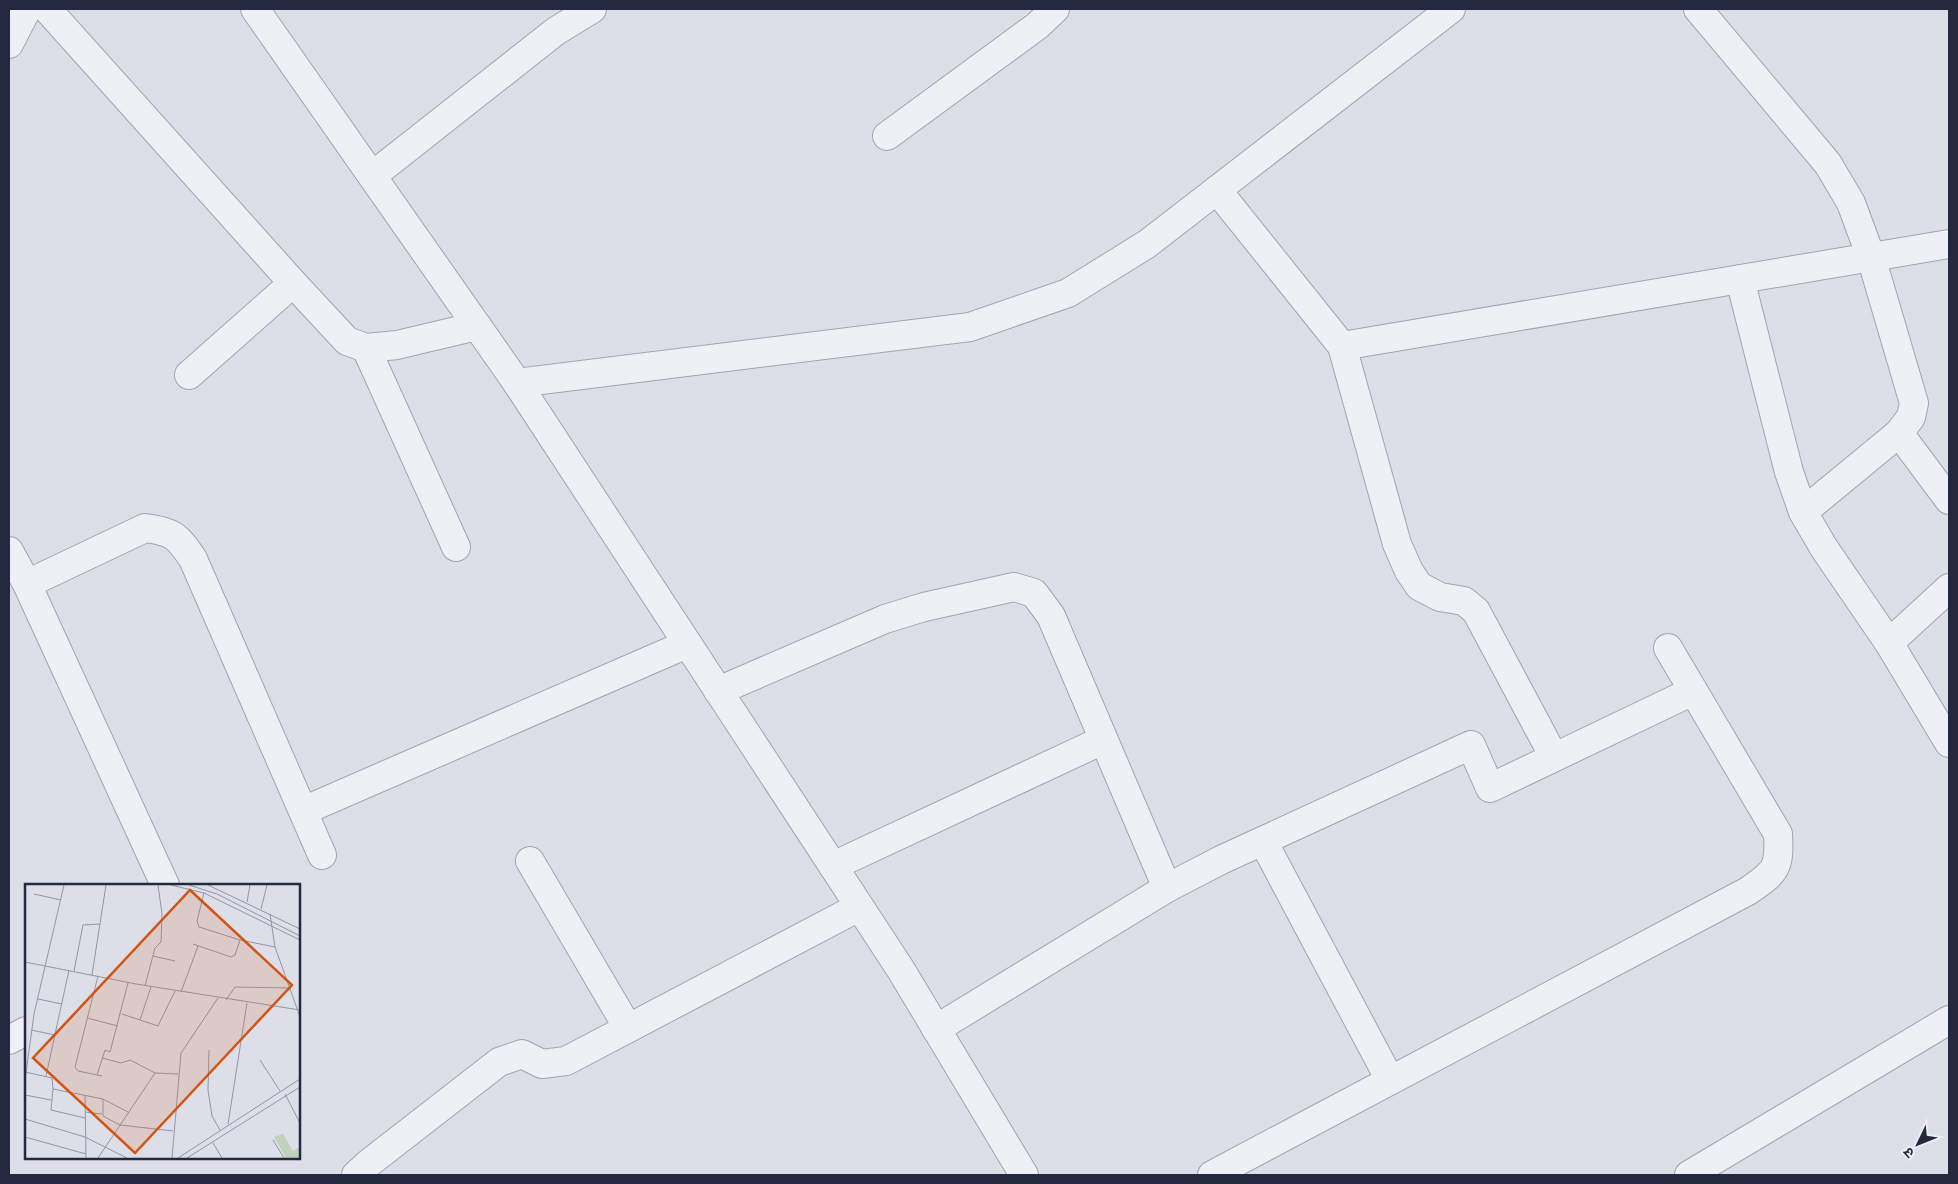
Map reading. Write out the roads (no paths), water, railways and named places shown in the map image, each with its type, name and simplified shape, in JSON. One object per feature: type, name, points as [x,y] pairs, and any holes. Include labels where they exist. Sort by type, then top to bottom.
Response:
[{"type":"street","points":[[9,44],[27,9]]},
{"type":"street","points":[[47,9],[293,284],[347,340],[366,348],[397,345],[477,326]]},
{"type":"street","points":[[255,9],[517,383],[833,866],[936,1029],[1024,1175]]},
{"type":"street","points":[[372,176],[556,31],[592,9]]},
{"type":"street","points":[[887,136],[1037,26],[1056,9]]},
{"type":"street","points":[[517,383],[970,327],[1068,293],[1148,244],[1451,9]]},
{"type":"street","points":[[1698,9],[1828,164],[1851,203],[1871,257],[1914,403],[1912,417],[1899,433],[1803,512]]},
{"type":"street","points":[[1217,190],[1342,346],[1397,544],[1408,572],[1419,586],[1440,597],[1464,601],[1476,611],[1554,757]]},
{"type":"street","points":[[1342,346],[1949,244]]},
{"type":"street","points":[[1740,279],[1789,472],[1803,512],[1824,548],[1889,643],[1949,742]]},
{"type":"street","points":[[189,375],[293,284]]},
{"type":"street","points":[[366,348],[456,547]]},
{"type":"street","points":[[1899,433],[1949,500]]},
{"type":"street","points":[[28,584],[145,528],[166,531],[181,540],[193,559],[322,855]]},
{"type":"street","points":[[9,551],[28,584],[165,884]]},
{"type":"street","points":[[718,691],[886,619],[924,606],[1014,588],[1034,592],[1051,616],[1166,888]]},
{"type":"street","points":[[1889,643],[1949,588]]},
{"type":"street","points":[[303,811],[687,644]]},
{"type":"street","points":[[1212,1175],[1748,891],[1770,876],[1779,857],[1778,834],[1668,648]]},
{"type":"street","points":[[936,1029],[1166,888],[1471,745],[1490,788],[1693,690]]},
{"type":"street","points":[[833,866],[1103,740]]},
{"type":"street","points":[[1263,841],[1390,1080]]},
{"type":"street","points":[[530,861],[628,1028]]},
{"type":"street","points":[[356,1175],[498,1062],[522,1054],[542,1064],[566,1061],[859,907]]},
{"type":"street","points":[[1690,1175],[1949,1020]]},
{"type":"street","points":[[9,1040],[25,1032]]}]
